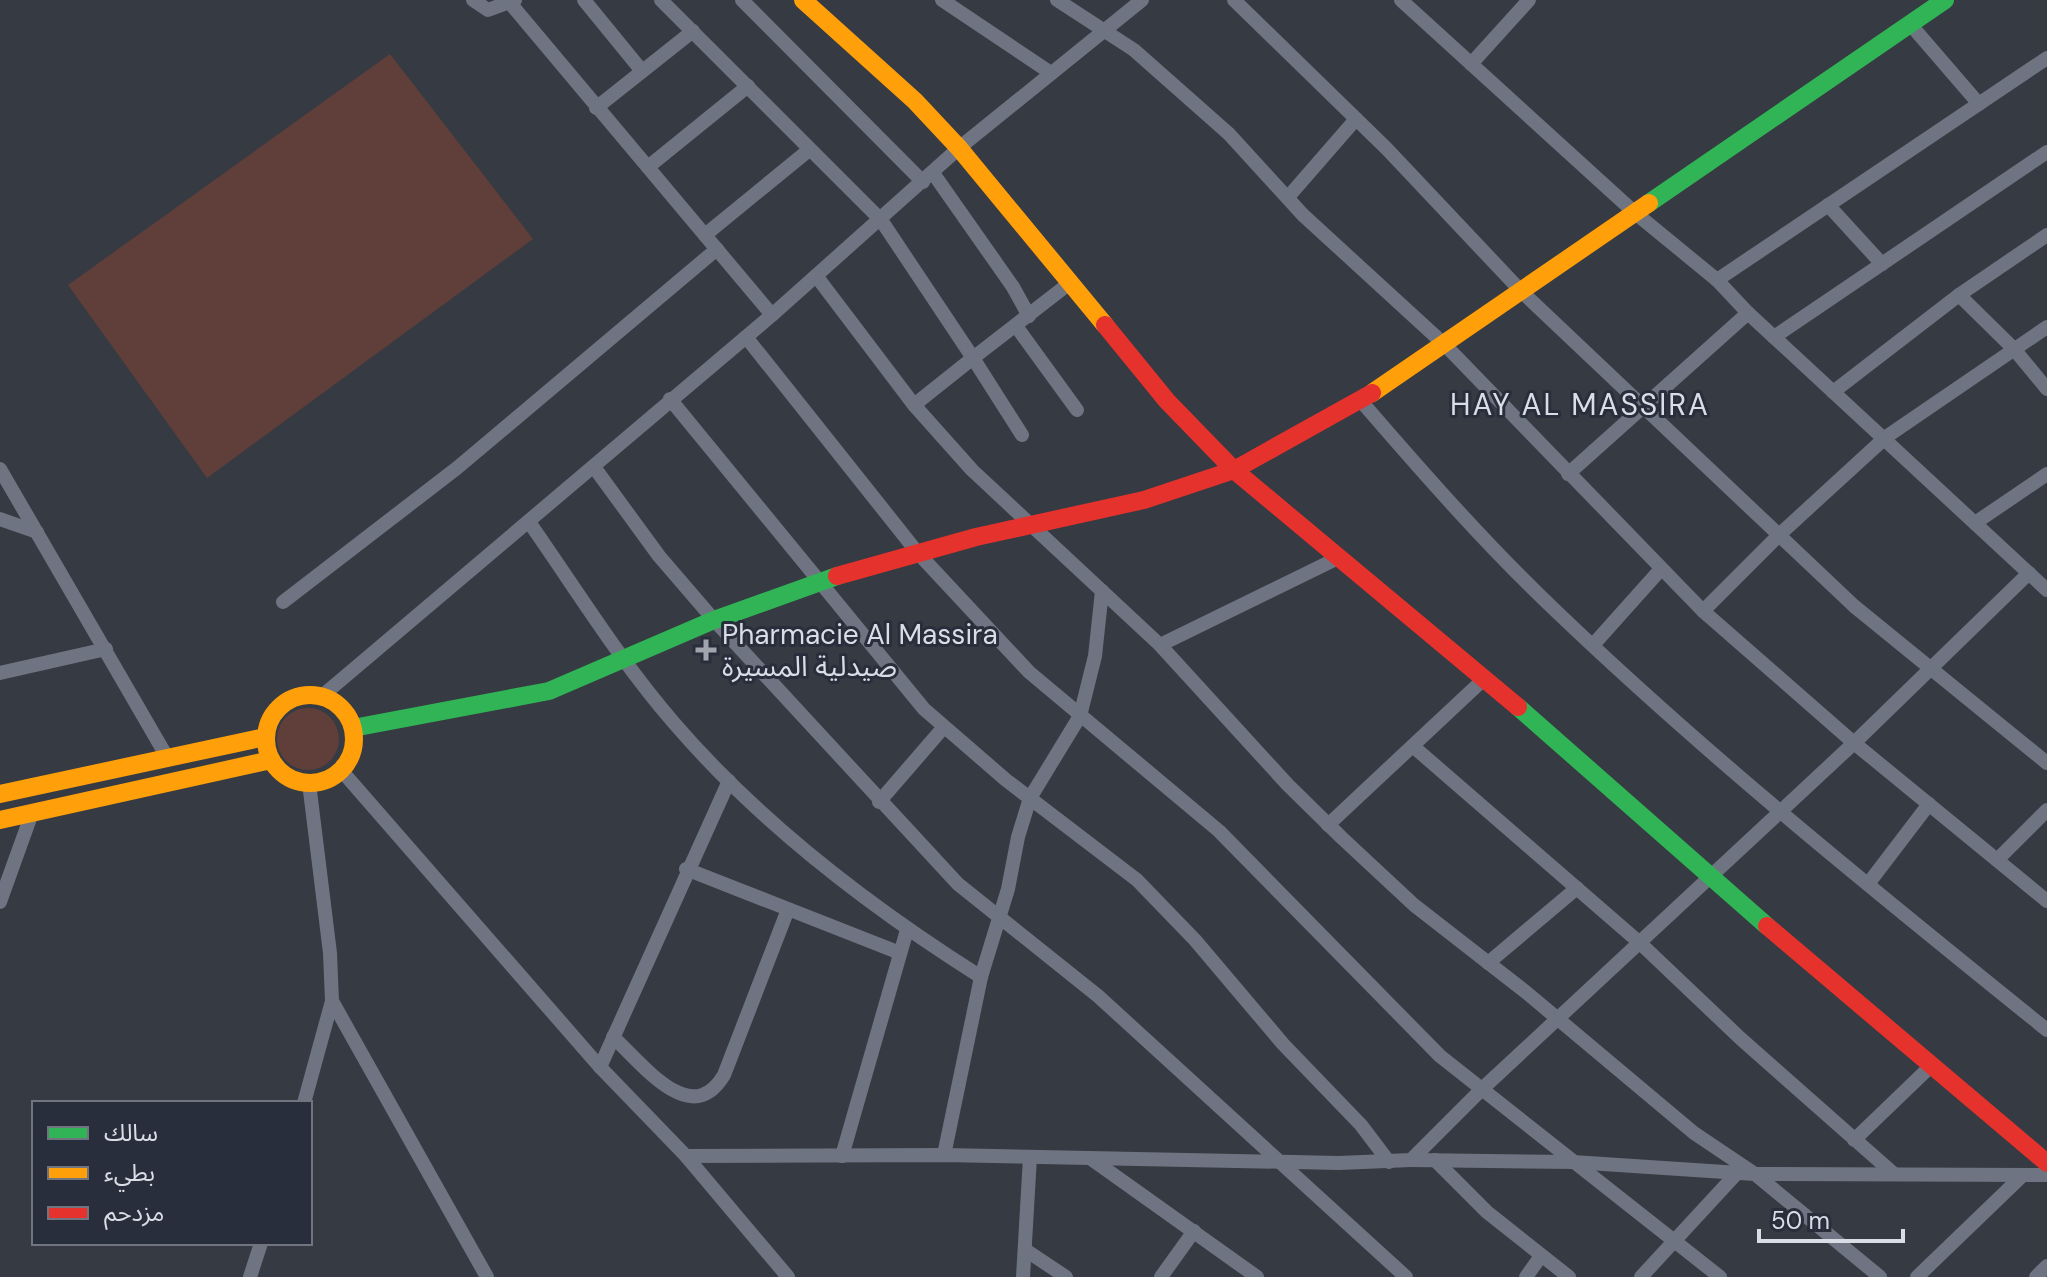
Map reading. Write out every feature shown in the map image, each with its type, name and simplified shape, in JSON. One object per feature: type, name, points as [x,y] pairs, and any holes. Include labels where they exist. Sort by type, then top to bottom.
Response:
[{"type":"street","points":[[473,0],[488,10],[513,1],[596,108],[772,315]]},
{"type":"street","points":[[584,0],[642,71]]},
{"type":"street","points":[[661,0],[881,220],[1022,435]]},
{"type":"street","points":[[742,0],[928,177],[1013,287],[1029,316]]},
{"type":"street","points":[[803,0],[915,101],[959,148],[1167,401],[1234,470],[1485,678],[1709,877],[2047,1163]]},
{"type":"street","points":[[942,0],[1051,73]]},
{"type":"street","points":[[1057,0],[1108,31],[1206,113],[1353,264],[1445,345],[1703,611],[1854,743],[2047,901]]},
{"type":"street","points":[[322,696],[817,277],[959,148],[1108,31],[1142,0]]},
{"type":"street","points":[[1234,0],[1356,119],[1520,290],[1854,606],[2047,763]]},
{"type":"street","points":[[1401,0],[1634,212],[1717,280],[1748,313],[1886,437],[2047,590]]},
{"type":"street","points":[[1471,64],[1529,0]]},
{"type":"street","points":[[353,728],[549,691],[714,620],[820,581],[917,552],[1144,500],[1234,470],[1361,401],[1945,0]]},
{"type":"street","points":[[1910,24],[1979,104]]},
{"type":"street","points":[[596,108],[693,31]]},
{"type":"street","points":[[1717,280],[2047,58]]},
{"type":"street","points":[[648,167],[748,86]]},
{"type":"street","points":[[1289,196],[1356,119]]},
{"type":"street","points":[[705,235],[809,150]]},
{"type":"street","points":[[1774,337],[2047,152]]},
{"type":"street","points":[[1828,205],[1882,264]]},
{"type":"street","points":[[1833,392],[1959,295],[2047,235]]},
{"type":"street","points":[[283,602],[457,468],[717,249]]},
{"type":"street","points":[[817,277],[914,405],[972,470],[1160,645],[1328,825],[1414,905],[1557,1018],[1694,1133],[1755,1174],[1880,1277]]},
{"type":"street","points":[[914,405],[1071,282]]},
{"type":"street","points":[[1959,295],[2014,349],[2047,389]]},
{"type":"street","points":[[1568,474],[1647,407],[1748,313]]},
{"type":"street","points":[[1016,326],[1077,410]]},
{"type":"street","points":[[1703,611],[1779,535],[1886,437],[2047,327]]},
{"type":"street","points":[[746,337],[917,552],[1007,650],[1080,716],[1219,831],[1402,1020],[1482,1089],[1720,1277]]},
{"type":"street","points":[[670,399],[903,685],[943,728],[1137,880],[1166,907],[1283,1044],[1361,1125],[1389,1162]]},
{"type":"street","points":[[1361,401],[1484,538],[1593,645],[1781,811],[2047,1030]]},
{"type":"street","points":[[594,467],[659,556],[714,620],[958,884],[1098,996],[1406,1277]]},
{"type":"street","points":[[0,469],[167,757]]},
{"type":"street","points":[[1975,523],[2047,474]]},
{"type":"street","points":[[0,519],[37,532]]},
{"type":"street","points":[[529,522],[624,659],[673,723],[729,781],[818,860],[907,930],[981,977]]},
{"type":"street","points":[[1160,645],[1340,557]]},
{"type":"street","points":[[1593,645],[1661,569]]},
{"type":"street","points":[[1411,1160],[1557,1018],[1854,743],[2029,573]]},
{"type":"street","points":[[944,1155],[981,977],[1030,798],[1080,716],[1095,656],[1102,591]]},
{"type":"street","points":[[0,673],[106,649]]},
{"type":"street","points":[[1328,825],[1415,748],[1485,678]]},
{"type":"street","points":[[296,696],[322,696],[346,713],[353,728],[351,755],[341,770],[322,781],[309,783],[294,780],[271,760],[265,737],[267,724],[284,703],[296,696]]},
{"type":"street","points":[[879,802],[943,728]]},
{"type":"street","points":[[0,794],[265,737]]},
{"type":"street","points":[[1415,748],[1640,943],[1894,1174]]},
{"type":"street","points":[[0,820],[271,760]]},
{"type":"street","points":[[341,770],[600,1067],[686,1156],[788,1277]]},
{"type":"street","points":[[600,1067],[686,869],[729,781]]},
{"type":"street","points":[[305,1101],[332,1001],[330,953],[309,783]]},
{"type":"street","points":[[1868,884],[1929,804]]},
{"type":"street","points":[[1997,860],[2047,810]]},
{"type":"street","points":[[0,902],[32,813]]},
{"type":"street","points":[[686,869],[787,912],[900,953]]},
{"type":"street","points":[[1488,963],[1577,888]]},
{"type":"street","points":[[613,1037],[676,1094],[695,1098],[710,1094],[724,1075],[787,912]]},
{"type":"street","points":[[842,1156],[907,930]]},
{"type":"street","points":[[332,1001],[487,1277]]},
{"type":"street","points":[[1854,1140],[1932,1065]]},
{"type":"street","points":[[686,1156],[1435,1160],[1573,1162],[1755,1174],[2047,1175]]},
{"type":"street","points":[[1023,1277],[1027,1251],[1030,1157]]},
{"type":"street","points":[[1090,1158],[1257,1277]]},
{"type":"street","points":[[1435,1160],[1487,1212],[1569,1277]]},
{"type":"street","points":[[1641,1277],[1737,1173]]},
{"type":"street","points":[[1917,1277],[2023,1175]]},
{"type":"street","points":[[1161,1277],[1194,1231]]},
{"type":"street","points":[[250,1277],[260,1245]]},
{"type":"street","points":[[1027,1251],[1066,1277]]},
{"type":"street","points":[[1526,1277],[1541,1256]]},
{"type":"street","points":[[2036,1277],[2047,1266]]},
{"type":"shaded area","points":[[390,54],[533,239],[207,478],[68,285]]},
{"type":"shaded area","points":[[308,708],[330,717],[339,739],[330,761],[308,770],[286,761],[277,739],[286,717]]},
{"type":"traffic: fast","points":[[1649,203],[1945,0]]},
{"type":"traffic: fast","points":[[353,728],[549,691],[714,620],[837,576]]},
{"type":"traffic: fast","points":[[1518,707],[1767,926]]},
{"type":"traffic: slow","points":[[803,0],[915,101],[959,148],[1105,325]]},
{"type":"traffic: slow","points":[[1372,393],[1649,203]]},
{"type":"traffic: slow","points":[[310,695],[327,698],[341,708],[351,722],[354,739],[351,756],[341,770],[327,780],[310,783],[293,780],[279,770],[269,756],[266,739],[269,722],[279,708],[293,698],[310,695]]},
{"type":"traffic: slow","points":[[0,794],[265,737]]},
{"type":"traffic: slow","points":[[0,820],[271,760]]},
{"type":"traffic: jam","points":[[1105,325],[1167,401],[1234,470],[1518,707]]},
{"type":"traffic: jam","points":[[837,576],[976,537],[1144,500],[1234,470],[1372,393]]},
{"type":"traffic: jam","points":[[1767,926],[2047,1163]]},
{"type":"place","name":"Pharmacie Al Massira صيدلية المسيرة","points":[[706,650]]},
{"type":"district","name":"HAY AL MASSIRA","points":[[1580,405]]}]
